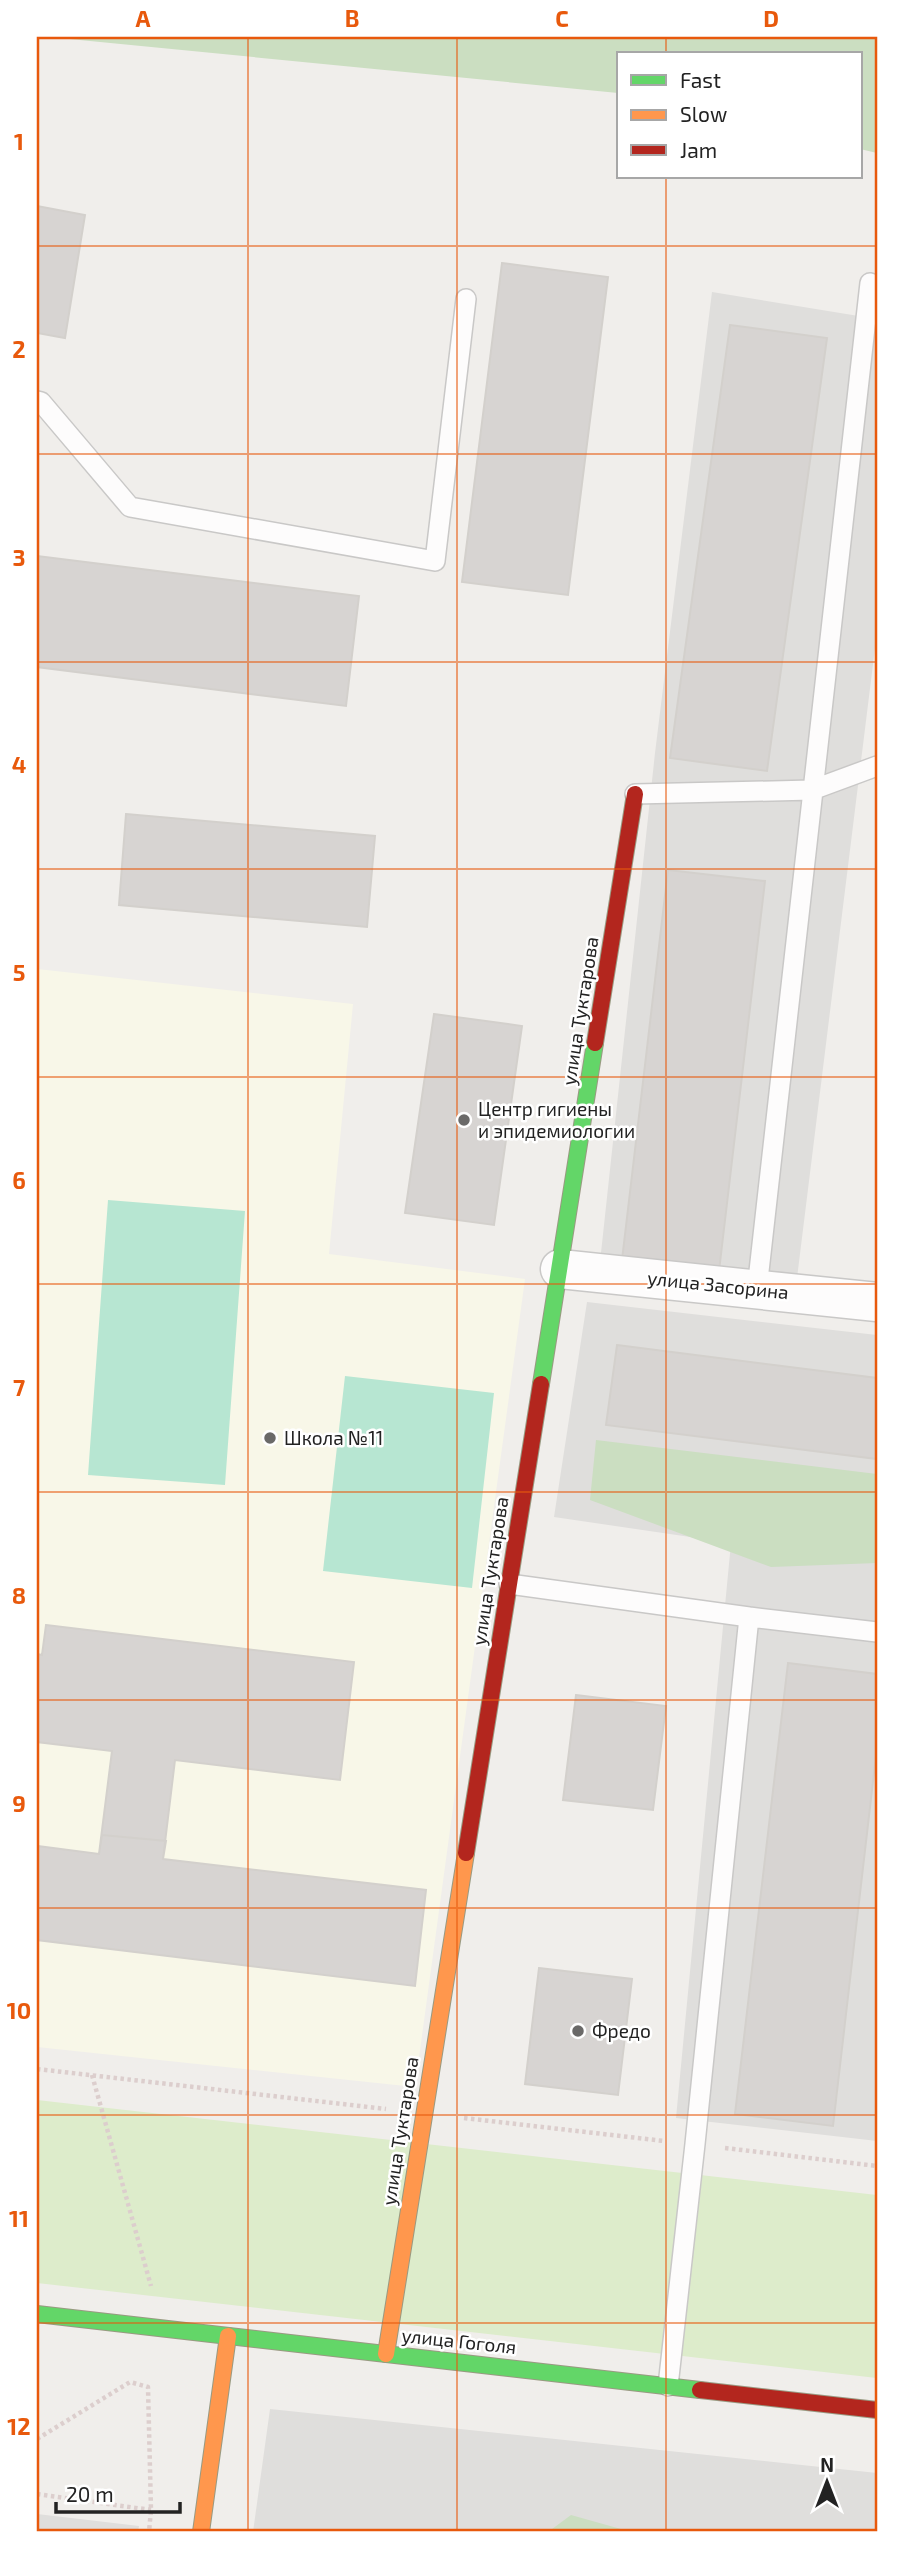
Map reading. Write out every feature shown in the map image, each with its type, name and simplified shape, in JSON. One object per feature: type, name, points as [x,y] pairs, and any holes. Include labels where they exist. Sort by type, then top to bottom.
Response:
[{"type":"street","name":"улица Туктарова","points":[[386,2354],[635,794]]},
{"type":"street","name":"улица Засорина","points":[[559,1269],[877,1302]]},
{"type":"street","name":"улица Гоголя","points":[[37,2314],[877,2410]]},
{"type":"street","points":[[201,2532],[228,2336]]},
{"type":"lane","points":[[757,1289],[870,283]]},
{"type":"lane","points":[[37,401],[41,402],[130,507],[435,561],[466,299]]},
{"type":"lane","points":[[635,794],[813,790],[877,766]]},
{"type":"lane","points":[[509,1584],[877,1632]]},
{"type":"lane","points":[[668,2386],[749,1617]]},
{"type":"path","points":[[37,2069],[877,2166]]},
{"type":"path","points":[[92,2076],[151,2286]]},
{"type":"path","points":[[37,2439],[130,2382],[148,2387],[151,2510],[149,2532]]},
{"type":"path","points":[[37,2494],[151,2510]]},
{"type":"shaded area","points":[[712,292],[877,319],[877,632],[797,1278],[600,1262],[655,753]]},
{"type":"shaded area","name":"Школа №11","points":[[37,969],[353,1004],[329,1254],[525,1279],[415,2087],[37,2047]]},
{"type":"shaded area","points":[[587,1302],[877,1335],[877,2141],[676,2118],[731,1543],[554,1517]]},
{"type":"shaded area","points":[[270,2409],[877,2473],[877,2532],[253,2532]]},
{"type":"shaded area","points":[[37,2514],[139,2526],[138,2532],[37,2532]]},
{"type":"green space","points":[[49,37],[877,37],[877,153],[862,149],[862,52],[617,52],[617,93]]},
{"type":"green space","points":[[108,1200],[245,1211],[225,1485],[88,1475]]},
{"type":"green space","points":[[345,1376],[494,1393],[472,1588],[323,1571]]},
{"type":"green space","points":[[596,1440],[877,1474],[877,1563],[771,1567],[590,1500]]},
{"type":"green space","points":[[37,2100],[877,2195],[877,2378],[37,2283]]},
{"type":"green space","points":[[571,2515],[628,2531],[628,2532],[548,2532]]},
{"type":"building","points":[[37,206],[85,215],[65,338],[37,333]]},
{"type":"building","points":[[502,263],[608,277],[568,595],[462,582]]},
{"type":"building","points":[[730,325],[827,338],[767,771],[670,758]]},
{"type":"building","points":[[37,556],[359,596],[346,706],[37,667]]},
{"type":"building","points":[[126,814],[375,836],[367,927],[119,905]]},
{"type":"building","points":[[668,870],[765,881],[719,1271],[622,1260]]},
{"type":"building","name":"Центр гигиены и эпидемиологии","points":[[434,1014],[522,1026],[494,1225],[405,1213]]},
{"type":"building","points":[[617,1345],[877,1378],[877,1459],[606,1425]]},
{"type":"building","points":[[46,1625],[354,1662],[340,1780],[175,1760],[163,1859],[426,1890],[415,1986],[37,1940],[37,1846],[99,1854],[112,1751],[37,1742],[37,1654],[42,1655]]},
{"type":"building","points":[[788,1663],[877,1674],[877,1747],[833,2126],[735,2114]]},
{"type":"building","points":[[576,1695],[666,1706],[653,1810],[563,1800]]},
{"type":"building","points":[[102,1835],[166,1841],[163,1859],[426,1890],[415,1986],[37,1940],[37,1846],[99,1854]]},
{"type":"building","name":"Фредо","points":[[539,1968],[632,1979],[618,2095],[525,2084]]},
{"type":"traffic: fast","points":[[541,1384],[595,1043]]},
{"type":"traffic: fast","points":[[37,2314],[700,2390]]},
{"type":"traffic: slow","points":[[386,2354],[466,1853]]},
{"type":"traffic: slow","points":[[201,2532],[228,2336]]},
{"type":"traffic: jam","points":[[595,1043],[635,794]]},
{"type":"traffic: jam","points":[[466,1853],[541,1384]]},
{"type":"traffic: jam","points":[[700,2390],[877,2410]]},
{"type":"place","name":"Центр гигиены и эпидемиологии","points":[[464,1120]]},
{"type":"place","name":"Школа №11","points":[[270,1438]]},
{"type":"place","name":"Фредо","points":[[578,2031]]}]
